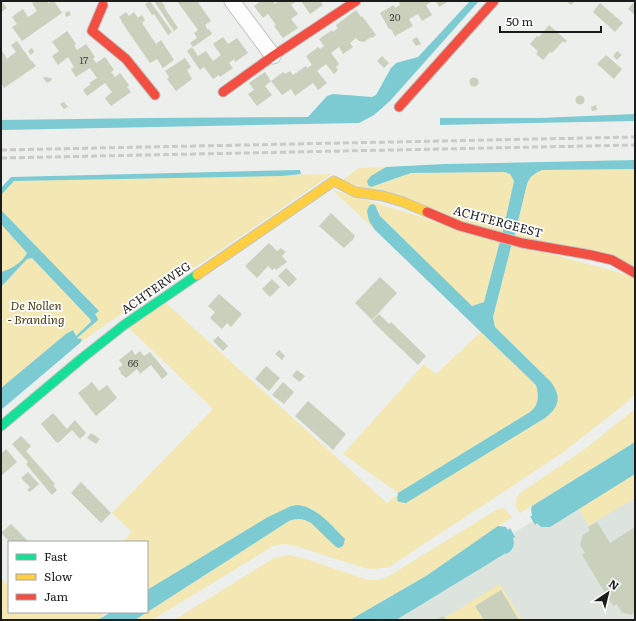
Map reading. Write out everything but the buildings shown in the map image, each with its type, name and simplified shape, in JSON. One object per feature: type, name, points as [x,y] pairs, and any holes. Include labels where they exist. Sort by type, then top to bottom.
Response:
[{"type":"street","points":[[232,1],[273,56]]},
{"type":"street","points":[[223,92],[273,56],[356,1]]},
{"type":"street","points":[[399,107],[494,1]]},
{"type":"street","points":[[104,2],[92,31],[126,59],[155,95]]},
{"type":"street","name":"ACHTERGEEST","points":[[334,181],[355,192],[383,196],[403,202],[460,226],[522,243],[612,260],[635,273]]},
{"type":"street","name":"ACHTERWEG","points":[[1,426],[124,325],[334,181]]},
{"type":"shaded area","points":[[635,459],[635,620],[368,620],[545,514]]},
{"type":"green space","points":[[386,167],[371,176],[367,181],[382,184],[411,173],[504,172],[510,174],[514,181],[502,235],[341,181],[359,168]]},
{"type":"green space","points":[[635,169],[635,269],[514,238],[528,181],[537,172],[542,170]]},
{"type":"green space","points":[[332,174],[221,250],[109,322],[80,343],[82,340],[77,338],[98,320],[95,314],[98,311],[1,210],[1,195],[13,181]]},
{"type":"green space","points":[[333,190],[500,241],[484,302],[472,306],[380,216],[378,208],[369,221],[375,230]]},
{"type":"green space","name":"De Nollen - Branding","points":[[1,224],[27,253],[16,265],[1,272]]},
{"type":"green space","points":[[512,243],[635,277],[635,394],[626,403],[562,453],[389,567],[373,569],[364,568],[296,546],[283,544],[273,546],[152,620],[135,620],[289,521],[300,518],[345,539],[309,507],[148,589],[148,541],[124,541],[132,532],[112,513],[213,409],[129,328],[166,303],[387,503],[397,495],[399,502],[405,503],[545,418],[551,382],[495,327],[493,317]]},
{"type":"green space","name":"De Nollen - Branding","points":[[32,258],[90,319],[91,323],[76,336],[74,334],[66,334],[3,387],[1,385],[1,287],[27,259]]},
{"type":"green space","points":[[481,332],[536,385],[538,400],[530,412],[398,493],[343,454],[424,364],[436,374]]},
{"type":"green space","points":[[635,409],[635,442],[520,513],[516,503],[520,493],[585,449]]},
{"type":"green space","points":[[635,474],[635,498],[588,526],[579,509]]},
{"type":"green space","points":[[504,508],[512,517],[426,576],[350,620],[174,620],[274,558],[287,555],[300,557],[368,580],[378,580],[387,577],[498,509]]},
{"type":"green space","points":[[1,578],[7,584],[8,583],[8,613],[101,613],[104,616],[98,620],[1,620]]},
{"type":"green space","points":[[500,584],[522,620],[441,620]]},
{"type":"water","points":[[470,1],[479,1],[390,101],[374,115],[359,123],[1,130],[1,120],[308,117],[327,96],[333,94],[372,97],[376,95],[391,68],[396,63],[418,57]]},
{"type":"water","points":[[635,114],[635,121],[440,125],[440,118],[539,118]]},
{"type":"water","points":[[635,160],[635,169],[542,170],[535,174],[531,177],[527,184],[514,238],[502,235],[514,181],[510,174],[504,172],[411,173],[371,187],[368,185],[367,181],[371,176],[386,167],[445,164]]},
{"type":"water","points":[[300,170],[301,174],[282,176],[14,181],[1,195],[1,188],[11,177]]},
{"type":"water","points":[[372,204],[375,205],[380,216],[472,306],[484,302],[500,241],[512,243],[493,317],[495,327],[551,382],[557,392],[558,397],[556,406],[545,418],[406,503],[399,502],[397,500],[398,493],[530,412],[537,403],[538,393],[536,385],[375,230],[369,221],[367,211],[369,206]]},
{"type":"water","points":[[1,210],[99,311],[95,314],[98,320],[77,338],[82,340],[80,343],[1,410],[1,388],[66,334],[73,330],[76,336],[91,322],[90,319],[32,258],[27,259],[1,287],[1,272],[16,265],[27,253],[1,224]]},
{"type":"water","points":[[635,442],[635,474],[550,527],[541,527],[537,523],[535,525],[530,516],[532,516],[532,506]]},
{"type":"water","points":[[298,505],[312,509],[318,513],[345,539],[343,546],[339,548],[336,547],[308,521],[297,519],[289,521],[148,612],[148,589],[268,517],[291,506]]},
{"type":"water","points":[[498,526],[506,527],[508,530],[510,528],[515,537],[513,538],[513,548],[508,553],[396,620],[350,620],[426,576]]},
{"type":"water","points":[[109,613],[146,613],[135,620],[98,620]]},
{"type":"railway","points":[[1,150],[635,137]]},
{"type":"railway","points":[[1,158],[635,145]]},
{"type":"traffic: fast","points":[[1,426],[124,325],[197,275]]},
{"type":"traffic: slow","points":[[197,275],[334,181],[355,192],[383,196],[427,212]]},
{"type":"traffic: jam","points":[[223,92],[273,56],[356,1]]},
{"type":"traffic: jam","points":[[399,107],[494,1]]},
{"type":"traffic: jam","points":[[103,5],[92,31],[126,59],[155,95]]},
{"type":"traffic: jam","points":[[427,212],[460,226],[522,243],[612,260],[635,273]]}]
